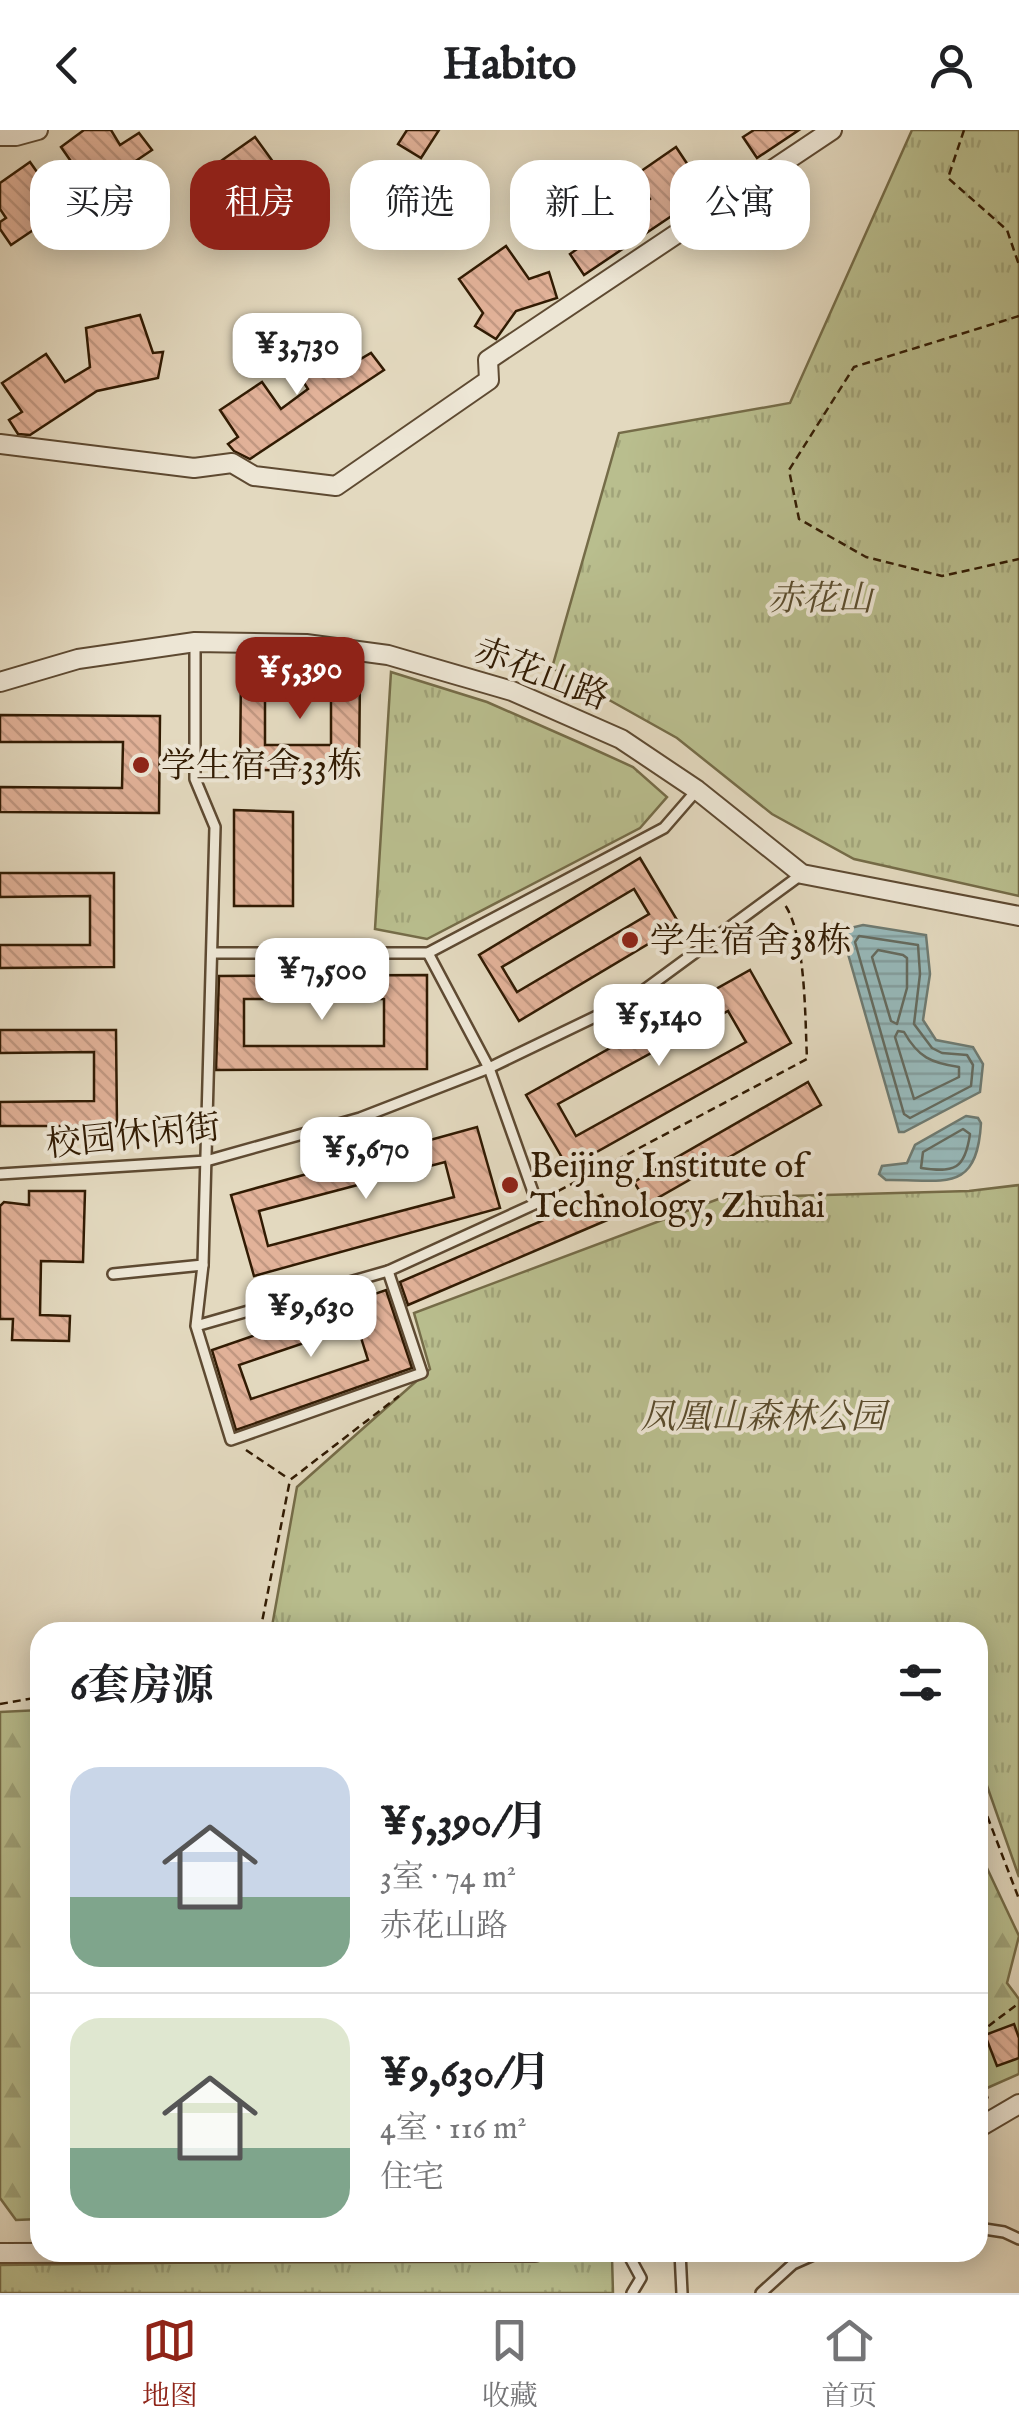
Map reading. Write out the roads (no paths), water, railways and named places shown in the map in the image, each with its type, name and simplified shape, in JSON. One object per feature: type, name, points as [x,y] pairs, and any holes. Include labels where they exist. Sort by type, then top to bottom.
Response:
[{"type":"street","points":[[0,136],[38,130]]},
{"type":"street","points":[[0,444],[194,468],[232,463],[254,476],[336,486],[488,380],[488,360],[832,130]]},
{"type":"street","name":"赤花山路","points":[[0,682],[78,659],[195,642],[306,644],[388,655],[512,691],[621,738],[697,790],[802,874],[1019,916]]},
{"type":"street","points":[[988,2122],[1019,2104]]},
{"type":"street","points":[[0,2254],[30,2254]]},
{"type":"lane","points":[[195,642],[195,779],[215,828],[203,1265],[196,1326],[231,1440],[422,1373],[388,1271]]},
{"type":"lane","points":[[214,952],[428,954],[664,828],[697,790]]},
{"type":"lane","name":"校园休闲街","points":[[0,1174],[206,1160],[360,1118],[489,1068],[632,999],[802,874]]},
{"type":"lane","points":[[196,1326],[388,1271],[537,1203],[489,1068],[428,954]]},
{"type":"lane","points":[[112,1274],[203,1265]]},
{"type":"lane","points":[[988,2230],[1019,2239]]},
{"type":"lane","points":[[632,2262],[641,2278],[632,2293]]},
{"type":"lane","points":[[680,2262],[682,2293]]},
{"type":"lane","points":[[761,2293],[798,2262]]},
{"type":"water","points":[[863,925],[926,935],[930,974],[923,1020],[936,1040],[973,1047],[983,1064],[980,1092],[904,1132],[899,1132],[844,940],[846,929]]},
{"type":"water","points":[[966,1116],[978,1118],[981,1123],[978,1146],[964,1172],[940,1181],[886,1180],[879,1174],[882,1166],[907,1163],[915,1145]]},
{"type":"place","name":"学生宿舍33栋","points":[[141,765]]},
{"type":"place","name":"学生宿舍38栋","points":[[630,940]]},
{"type":"place","name":"Beijing Institute of Technology, Zhuhai","points":[[510,1185]]},
{"type":"park label","name":"赤花山","points":[[820,598]]},
{"type":"park label","name":"凤凰山森林公园","points":[[763,1416]]}]
